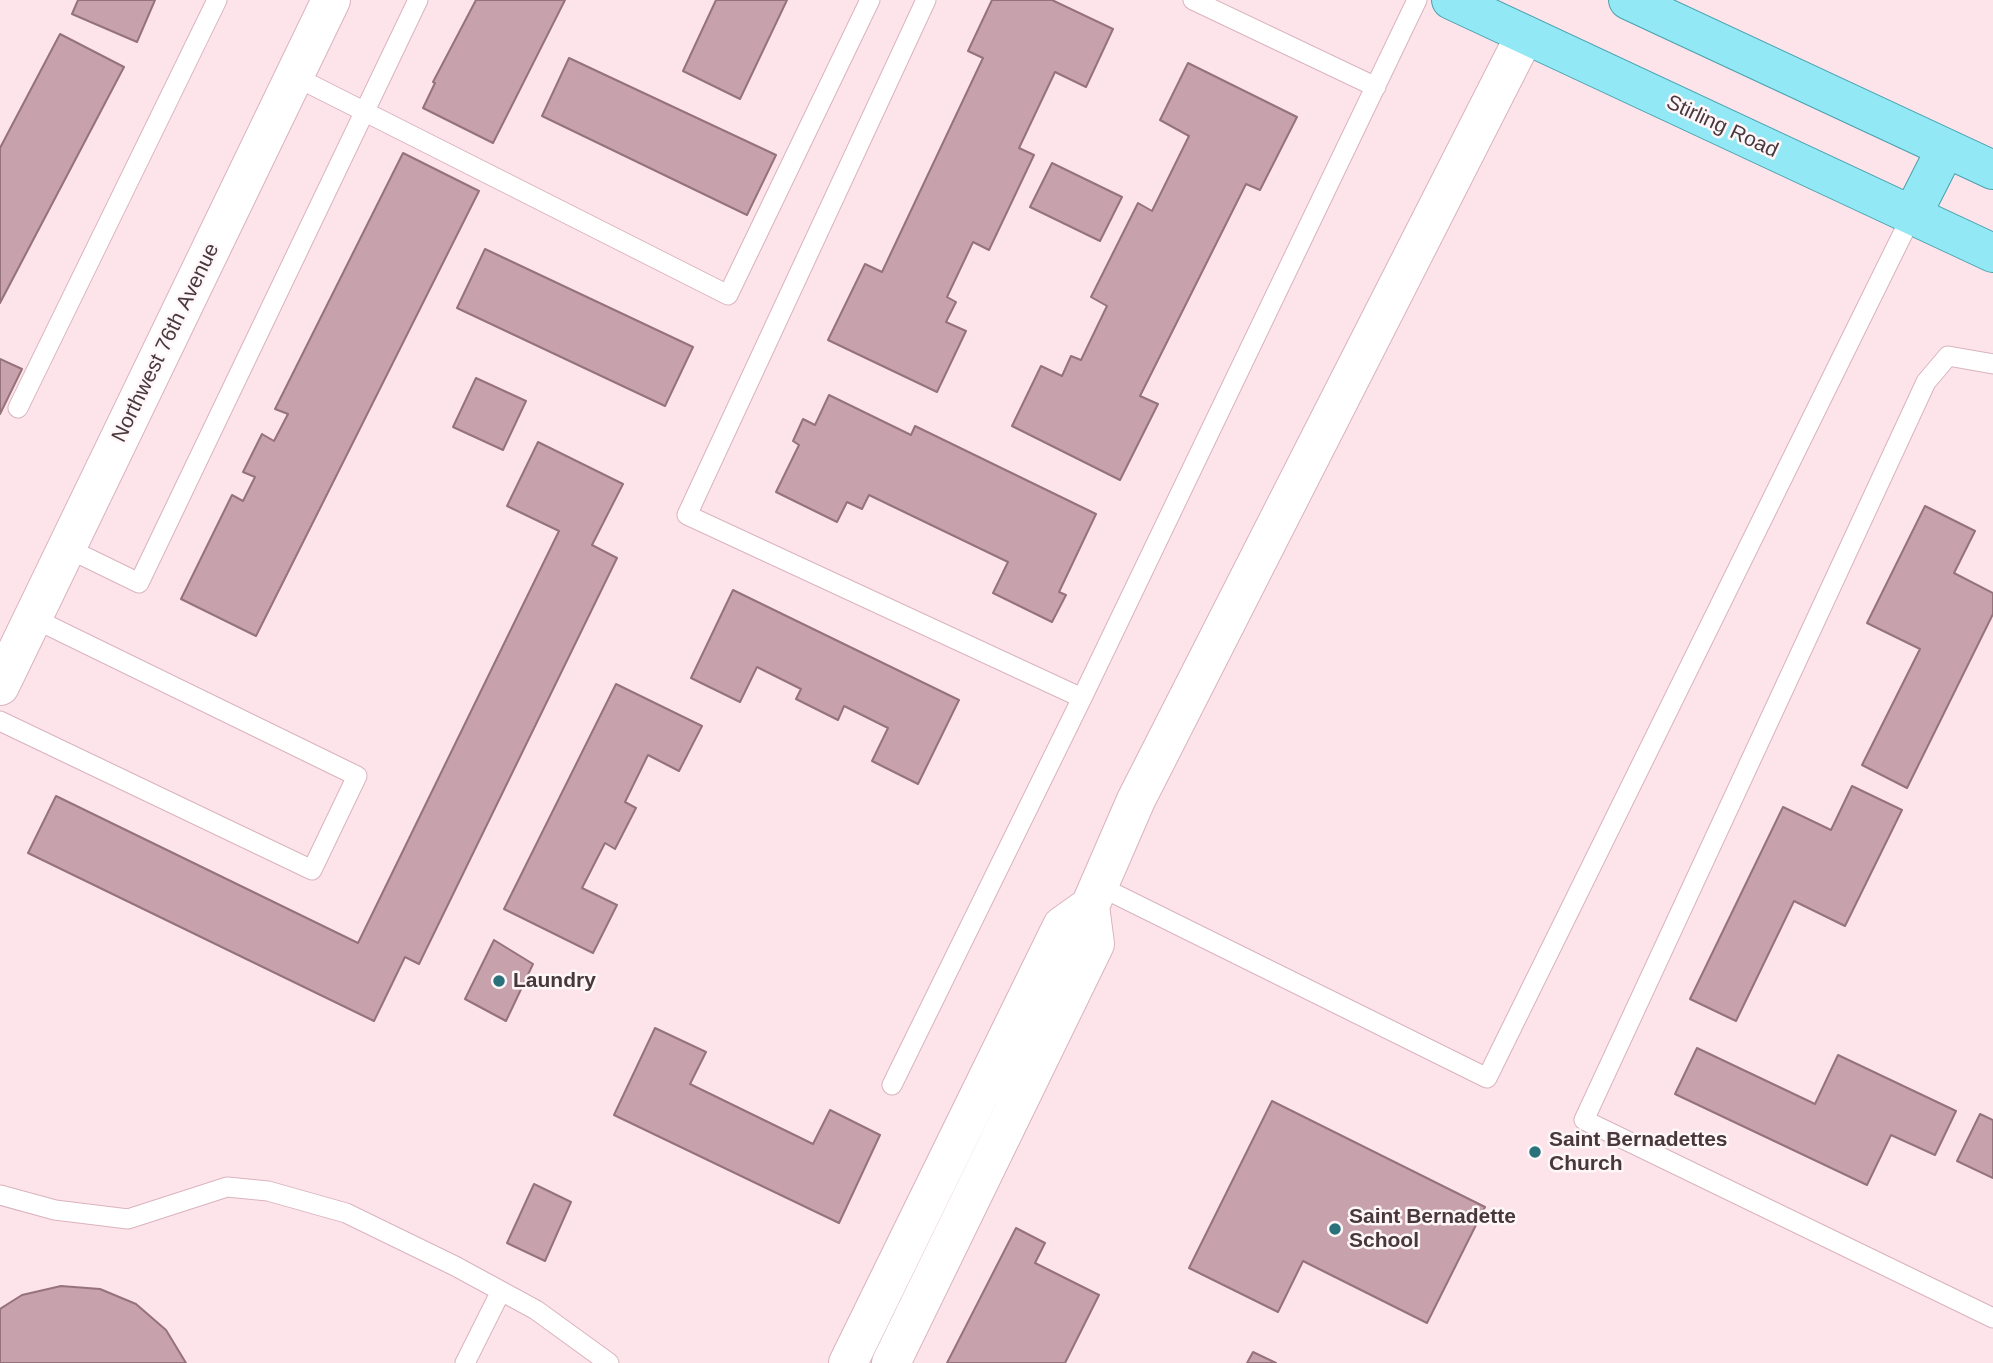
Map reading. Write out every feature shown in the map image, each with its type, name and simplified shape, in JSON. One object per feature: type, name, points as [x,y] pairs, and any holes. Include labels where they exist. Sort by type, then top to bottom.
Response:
[{"type":"main road","name":"Stirling Road","points":[[1451,0],[1993,253]]},
{"type":"main road","points":[[1628,0],[1993,170]]},
{"type":"main road","points":[[1912,215],[1946,148]]},
{"type":"street","name":"Northwest 76th Avenue","points":[[0,686],[331,0]]},
{"type":"street","points":[[848,1363],[1062,926],[1094,896],[1141,789],[1525,35]]},
{"type":"street","points":[[891,1363],[1095,944],[1094,896]]},
{"type":"lane","points":[[18,408],[217,0]]},
{"type":"lane","points":[[67,548],[139,583],[418,0]]},
{"type":"lane","points":[[294,76],[728,295],[870,0]]},
{"type":"lane","points":[[926,0],[687,515],[1082,698]]},
{"type":"lane","points":[[1193,0],[1376,87]]},
{"type":"lane","points":[[892,1085],[1082,698],[1417,0]]},
{"type":"lane","points":[[1094,896],[1487,1078],[1912,215]]},
{"type":"lane","points":[[1993,364],[1948,356],[1926,382],[1584,1120],[1993,1318]]},
{"type":"lane","points":[[0,721],[312,870],[357,776],[33,618]]},
{"type":"lane","points":[[962,1131],[997,1148]]},
{"type":"lane","points":[[0,1195],[55,1210],[128,1219],[227,1187],[268,1191],[346,1213],[501,1291],[536,1310],[609,1363]]},
{"type":"lane","points":[[465,1363],[501,1291]]},
{"type":"building","points":[[78,0],[155,0],[137,42],[72,14]]},
{"type":"building","points":[[476,0],[565,0],[493,143],[423,108],[435,83],[433,82]]},
{"type":"building","points":[[716,0],[787,0],[740,99],[683,71]]},
{"type":"building","points":[[992,0],[1052,0],[1113,29],[1086,87],[1055,72],[1019,148],[1034,155],[989,250],[973,242],[947,297],[956,302],[946,322],[966,331],[937,392],[828,340],[865,264],[882,272],[983,58],[968,51]]},
{"type":"building","points":[[60,34],[124,67],[0,303],[0,148]]},
{"type":"building","points":[[569,58],[776,155],[747,215],[542,116]]},
{"type":"building","points":[[1188,63],[1297,117],[1260,190],[1246,184],[1140,396],[1158,404],[1120,480],[1012,426],[1041,366],[1062,376],[1071,356],[1081,360],[1107,306],[1091,297],[1138,203],[1152,211],[1189,136],[1160,120]]},
{"type":"building","points":[[403,153],[479,191],[256,636],[181,599],[232,495],[243,501],[255,477],[243,472],[262,434],[274,441],[288,414],[275,409]]},
{"type":"building","points":[[1052,163],[1122,197],[1100,241],[1030,207]]},
{"type":"building","points":[[485,249],[693,347],[665,406],[457,308]]},
{"type":"building","points":[[0,359],[22,369],[0,414]]},
{"type":"building","points":[[476,378],[526,401],[503,450],[453,427]]},
{"type":"building","points":[[829,395],[911,435],[915,426],[1096,514],[1059,592],[1066,595],[1052,622],[993,593],[1008,562],[869,495],[862,509],[847,502],[837,522],[776,492],[799,445],[793,441],[803,419],[815,425]]},
{"type":"building","points":[[538,442],[623,484],[592,545],[617,558],[419,964],[405,957],[374,1021],[28,853],[56,796],[358,943],[559,531],[507,506]]},
{"type":"building","points":[[1925,506],[1975,531],[1954,573],[1993,593],[1993,614],[1907,788],[1862,765],[1920,649],[1867,623]]},
{"type":"building","points":[[733,590],[959,700],[918,784],[872,761],[888,728],[844,706],[838,720],[796,699],[801,689],[757,667],[740,702],[691,678]]},
{"type":"building","points":[[616,684],[702,726],[679,771],[648,755],[625,802],[636,808],[615,849],[605,843],[582,888],[617,905],[593,953],[504,909]]},
{"type":"building","points":[[1852,786],[1902,810],[1845,926],[1794,901],[1736,1021],[1690,999],[1783,807],[1831,830]]},
{"type":"building","name":"Laundry","points":[[494,940],[533,964],[506,1021],[465,999]]},
{"type":"building","points":[[655,1028],[706,1052],[690,1084],[813,1144],[830,1110],[880,1135],[839,1223],[614,1115]]},
{"type":"building","points":[[1697,1048],[1815,1104],[1838,1055],[1956,1111],[1935,1155],[1891,1135],[1867,1185],[1675,1094]]},
{"type":"building","points":[[1272,1101],[1485,1207],[1427,1323],[1303,1261],[1278,1312],[1189,1268]]},
{"type":"building","points":[[1980,1114],[1993,1120],[1993,1178],[1957,1161]]},
{"type":"building","points":[[534,1184],[571,1202],[545,1261],[507,1243]]},
{"type":"building","points":[[1016,1228],[1045,1243],[1035,1263],[1099,1295],[1065,1363],[947,1363]]},
{"type":"building","points":[[61,1286],[100,1289],[136,1304],[166,1330],[186,1363],[0,1363],[0,1309],[22,1295]]},
{"type":"building","points":[[1253,1352],[1276,1363],[1247,1363]]},
{"type":"place","name":"Laundry","points":[[499,981]]},
{"type":"place","name":"Saint Bernadettes Church","points":[[1535,1152]]},
{"type":"place","name":"Saint Bernadette School","points":[[1335,1229]]}]
